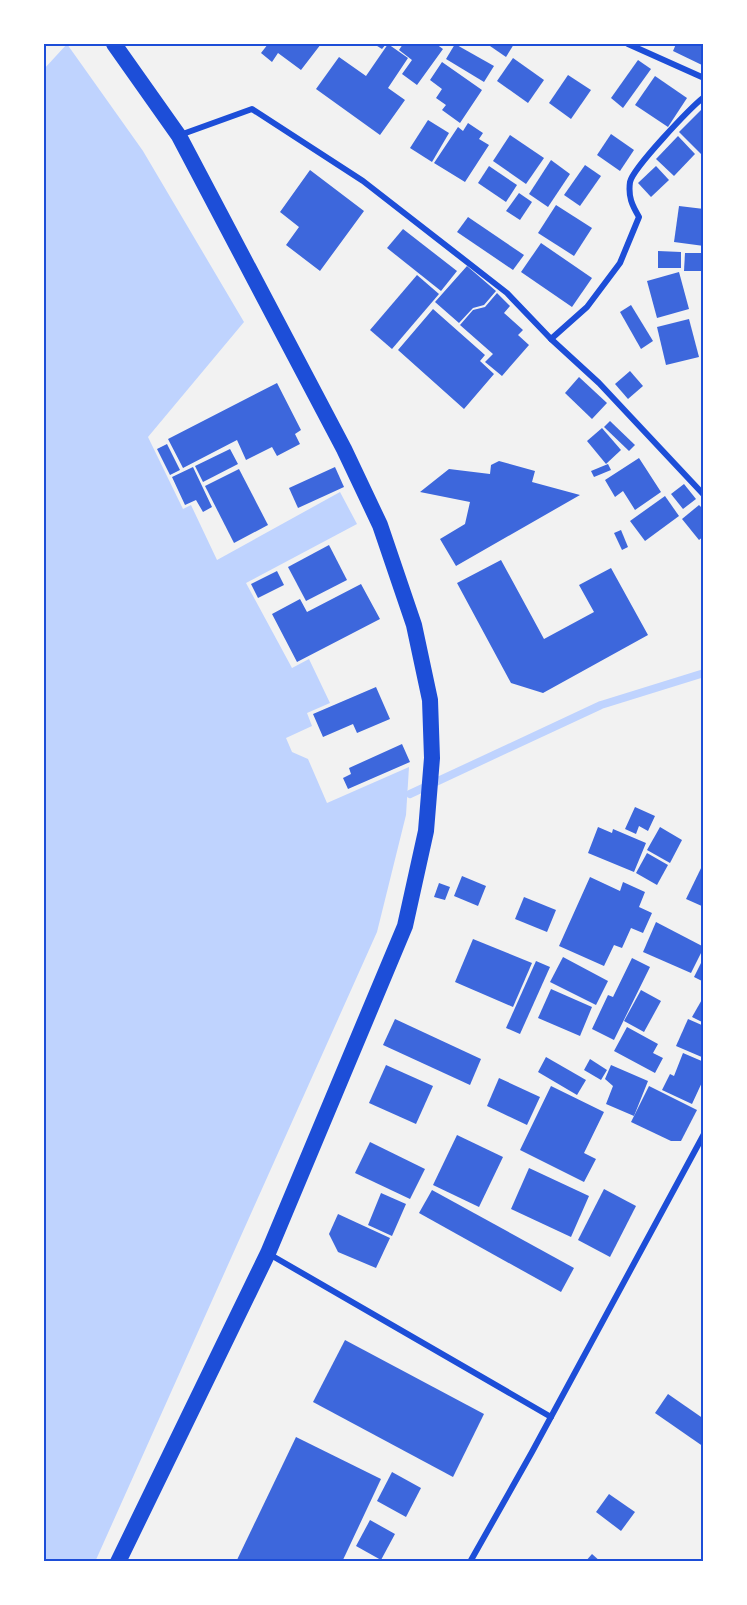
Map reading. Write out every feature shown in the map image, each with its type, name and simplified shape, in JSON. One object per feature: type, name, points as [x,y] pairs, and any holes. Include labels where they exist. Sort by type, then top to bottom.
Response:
[{"type":"highway","points":[[114,44],[179,136],[344,448],[380,525],[414,625],[430,700],[432,758],[426,831],[405,926],[268,1253],[118,1562]]},
{"type":"street","points":[[628,44],[704,78]]},
{"type":"street","points":[[551,339],[586,307],[620,263],[639,217],[629,200],[631,179],[670,130],[692,106],[704,97]]},
{"type":"street","points":[[179,136],[252,109],[363,181],[507,293],[551,339],[599,383],[704,495]]},
{"type":"street","points":[[470,1562],[704,1134]]},
{"type":"street","points":[[268,1253],[551,1417]]},
{"type":"water","points":[[67,44],[143,151],[244,322],[148,437],[183,509],[191,505],[217,560],[340,492],[357,524],[246,583],[292,668],[309,659],[330,703],[307,713],[312,726],[286,738],[292,752],[308,759],[327,803],[409,767],[406,815],[377,932],[95,1562],[44,1561],[44,69]]},
{"type":"building","points":[[268,44],[321,44],[301,70],[278,53],[272,62],[261,53]]},
{"type":"building","points":[[374,44],[386,44],[382,49]]},
{"type":"building","points":[[388,44],[408,58],[388,88],[405,100],[380,135],[316,89],[339,57],[366,76]]},
{"type":"building","points":[[403,44],[436,44],[443,49],[417,85],[402,74],[412,60],[399,50]]},
{"type":"building","points":[[455,44],[494,66],[484,82],[446,59]]},
{"type":"building","points":[[492,44],[514,44],[506,57],[490,46]]},
{"type":"building","points":[[676,44],[704,44],[704,66],[673,51]]},
{"type":"building","points":[[513,58],[544,80],[528,103],[497,81]]},
{"type":"building","points":[[638,60],[651,69],[623,108],[611,98]]},
{"type":"building","points":[[442,62],[482,90],[460,123],[442,110],[446,105],[436,98],[442,89],[430,80]]},
{"type":"building","points":[[568,75],[591,90],[571,119],[549,103]]},
{"type":"building","points":[[655,76],[687,98],[668,127],[635,105]]},
{"type":"building","points":[[704,107],[704,154],[702,155],[679,132]]},
{"type":"building","points":[[428,120],[449,133],[432,162],[410,148]]},
{"type":"building","points":[[468,123],[483,133],[479,139],[489,145],[465,182],[434,163],[458,127],[463,131]]},
{"type":"building","points":[[611,134],[634,150],[620,171],[597,155]]},
{"type":"building","points":[[510,135],[544,158],[526,184],[493,161]]},
{"type":"building","points":[[678,136],[695,154],[674,176],[656,159]]},
{"type":"building","points":[[551,160],[570,174],[548,207],[529,194]]},
{"type":"building","points":[[585,165],[601,176],[580,206],[564,195]]},
{"type":"building","points":[[489,166],[517,185],[506,202],[478,183]]},
{"type":"building","points":[[656,166],[669,180],[651,197],[638,183]]},
{"type":"building","points":[[310,170],[364,211],[320,271],[286,245],[299,227],[280,212]]},
{"type":"building","points":[[519,193],[532,202],[520,220],[506,211]]},
{"type":"building","points":[[556,205],[592,228],[574,256],[538,233]]},
{"type":"building","points":[[679,206],[704,209],[704,246],[674,242]]},
{"type":"building","points":[[468,217],[524,255],[513,270],[457,232]]},
{"type":"building","points":[[403,229],[457,271],[441,291],[387,248]]},
{"type":"building","points":[[541,243],[592,278],[572,307],[521,272]]},
{"type":"building","points":[[658,251],[681,252],[681,268],[658,268]]},
{"type":"building","points":[[685,253],[704,253],[704,271],[684,271]]},
{"type":"building","points":[[467,266],[496,291],[484,305],[473,308],[459,323],[435,302]]},
{"type":"building","points":[[679,272],[689,309],[657,318],[647,281]]},
{"type":"building","points":[[417,275],[439,294],[392,349],[370,330]]},
{"type":"building","points":[[497,293],[510,306],[504,313],[523,330],[518,335],[529,345],[502,376],[485,362],[493,354],[460,325],[473,310],[485,307]]},
{"type":"building","points":[[631,305],[653,341],[641,349],[620,312]]},
{"type":"building","points":[[433,309],[485,355],[480,361],[494,374],[464,409],[398,350]]},
{"type":"building","points":[[689,319],[699,357],[666,365],[657,327]]},
{"type":"building","points":[[630,371],[643,386],[628,399],[615,384]]},
{"type":"building","points":[[579,377],[607,403],[592,419],[565,393]]},
{"type":"building","points":[[277,383],[301,430],[295,434],[300,444],[277,456],[272,447],[246,460],[237,440],[183,468],[168,439]]},
{"type":"building","points":[[610,421],[635,445],[629,451],[604,427]]},
{"type":"building","points":[[602,428],[621,450],[606,464],[587,441]]},
{"type":"building","points":[[167,444],[180,470],[170,475],[157,449]]},
{"type":"building","points":[[230,449],[238,464],[203,482],[195,466]]},
{"type":"building","points":[[639,458],[661,492],[635,510],[623,491],[615,497],[605,480]]},
{"type":"building","points":[[499,461],[535,471],[532,482],[580,495],[456,566],[440,539],[465,524],[470,502],[420,492],[449,469],[490,474],[491,465]]},
{"type":"building","points":[[608,464],[611,470],[594,477],[591,471]]},
{"type":"building","points":[[193,467],[212,507],[203,512],[196,500],[185,505],[172,477]]},
{"type":"building","points":[[335,467],[344,487],[298,508],[289,488]]},
{"type":"building","points":[[239,469],[268,525],[234,543],[205,486]]},
{"type":"building","points":[[684,484],[696,499],[683,509],[671,494]]},
{"type":"building","points":[[665,496],[679,516],[645,541],[630,521]]},
{"type":"building","points":[[699,505],[704,510],[704,536],[699,540],[682,519]]},
{"type":"building","points":[[621,530],[628,547],[622,550],[614,533]]},
{"type":"building","points":[[329,545],[347,580],[306,601],[288,567]]},
{"type":"building","points":[[501,560],[544,639],[594,612],[579,585],[611,568],[648,635],[543,693],[511,683],[457,583]]},
{"type":"building","points":[[277,571],[284,585],[258,598],[251,584]]},
{"type":"building","points":[[361,584],[380,619],[297,662],[272,614],[300,599],[307,612]]},
{"type":"building","points":[[376,687],[390,719],[357,733],[353,724],[323,737],[313,714]]},
{"type":"building","points":[[402,744],[410,762],[348,789],[343,778],[351,774],[349,768]]},
{"type":"building","points":[[635,807],[655,816],[648,831],[639,826],[636,834],[625,829]]},
{"type":"building","points":[[598,827],[612,833],[613,829],[646,843],[634,872],[588,853]]},
{"type":"building","points":[[660,827],[682,840],[670,863],[647,850]]},
{"type":"building","points":[[647,853],[668,865],[657,885],[636,873]]},
{"type":"building","points":[[704,862],[704,907],[686,899]]},
{"type":"building","points":[[462,876],[486,886],[478,906],[454,896]]},
{"type":"building","points":[[590,877],[620,891],[623,882],[645,892],[639,907],[652,913],[643,933],[631,928],[622,948],[614,945],[604,966],[559,946]]},
{"type":"building","points":[[439,883],[450,887],[445,900],[434,897]]},
{"type":"building","points":[[524,897],[556,910],[547,932],[515,919]]},
{"type":"building","points":[[656,922],[704,947],[691,973],[643,952]]},
{"type":"building","points":[[473,939],[532,963],[513,1007],[455,982]]},
{"type":"building","points":[[563,957],[608,981],[596,1005],[550,982]]},
{"type":"building","points":[[704,957],[704,982],[694,977]]},
{"type":"building","points":[[632,958],[650,967],[614,1040],[592,1029],[608,995],[613,997]]},
{"type":"building","points":[[536,961],[550,967],[520,1034],[506,1028]]},
{"type":"building","points":[[551,989],[592,1007],[580,1036],[538,1018]]},
{"type":"building","points":[[641,990],[661,1001],[644,1032],[624,1021]]},
{"type":"building","points":[[704,996],[704,1023],[692,1017]]},
{"type":"building","points":[[395,1019],[481,1059],[470,1085],[383,1045]]},
{"type":"building","points":[[688,1019],[704,1026],[704,1058],[676,1046]]},
{"type":"building","points":[[627,1027],[658,1044],[653,1053],[663,1058],[655,1073],[614,1051]]},
{"type":"building","points":[[683,1053],[704,1062],[704,1078],[692,1104],[662,1090],[670,1074],[674,1076]]},
{"type":"building","points":[[546,1057],[586,1080],[577,1095],[538,1072]]},
{"type":"building","points":[[590,1059],[607,1070],[601,1080],[584,1070]]},
{"type":"building","points":[[386,1065],[433,1086],[416,1124],[369,1103]]},
{"type":"building","points":[[611,1065],[648,1081],[634,1116],[606,1104],[613,1086],[605,1079]]},
{"type":"building","points":[[499,1078],[540,1097],[527,1125],[487,1106]]},
{"type":"building","points":[[551,1086],[604,1112],[584,1153],[596,1159],[584,1182],[520,1150]]},
{"type":"building","points":[[649,1086],[697,1110],[681,1141],[671,1141],[631,1122]]},
{"type":"building","points":[[457,1135],[503,1157],[479,1207],[433,1185]]},
{"type":"building","points":[[370,1142],[425,1169],[410,1199],[355,1173]]},
{"type":"building","points":[[529,1168],[589,1196],[571,1237],[511,1209]]},
{"type":"building","points":[[604,1189],[636,1206],[610,1257],[578,1240]]},
{"type":"building","points":[[432,1190],[574,1268],[561,1292],[419,1213]]},
{"type":"building","points":[[381,1193],[406,1204],[392,1236],[368,1225]]},
{"type":"building","points":[[338,1214],[390,1238],[376,1268],[338,1252],[329,1234]]},
{"type":"building","points":[[345,1340],[484,1414],[453,1477],[313,1402]]},
{"type":"building","points":[[668,1394],[704,1419],[704,1447],[655,1413]]},
{"type":"building","points":[[296,1437],[381,1479],[342,1562],[236,1562]]},
{"type":"building","points":[[392,1472],[421,1488],[406,1517],[377,1501]]},
{"type":"building","points":[[609,1494],[635,1512],[621,1531],[596,1512]]},
{"type":"building","points":[[370,1520],[395,1534],[381,1560],[356,1546]]},
{"type":"building","points":[[592,1554],[601,1562],[585,1562]]},
{"type":"waterway","points":[[410,794],[601,705],[704,673]]}]
